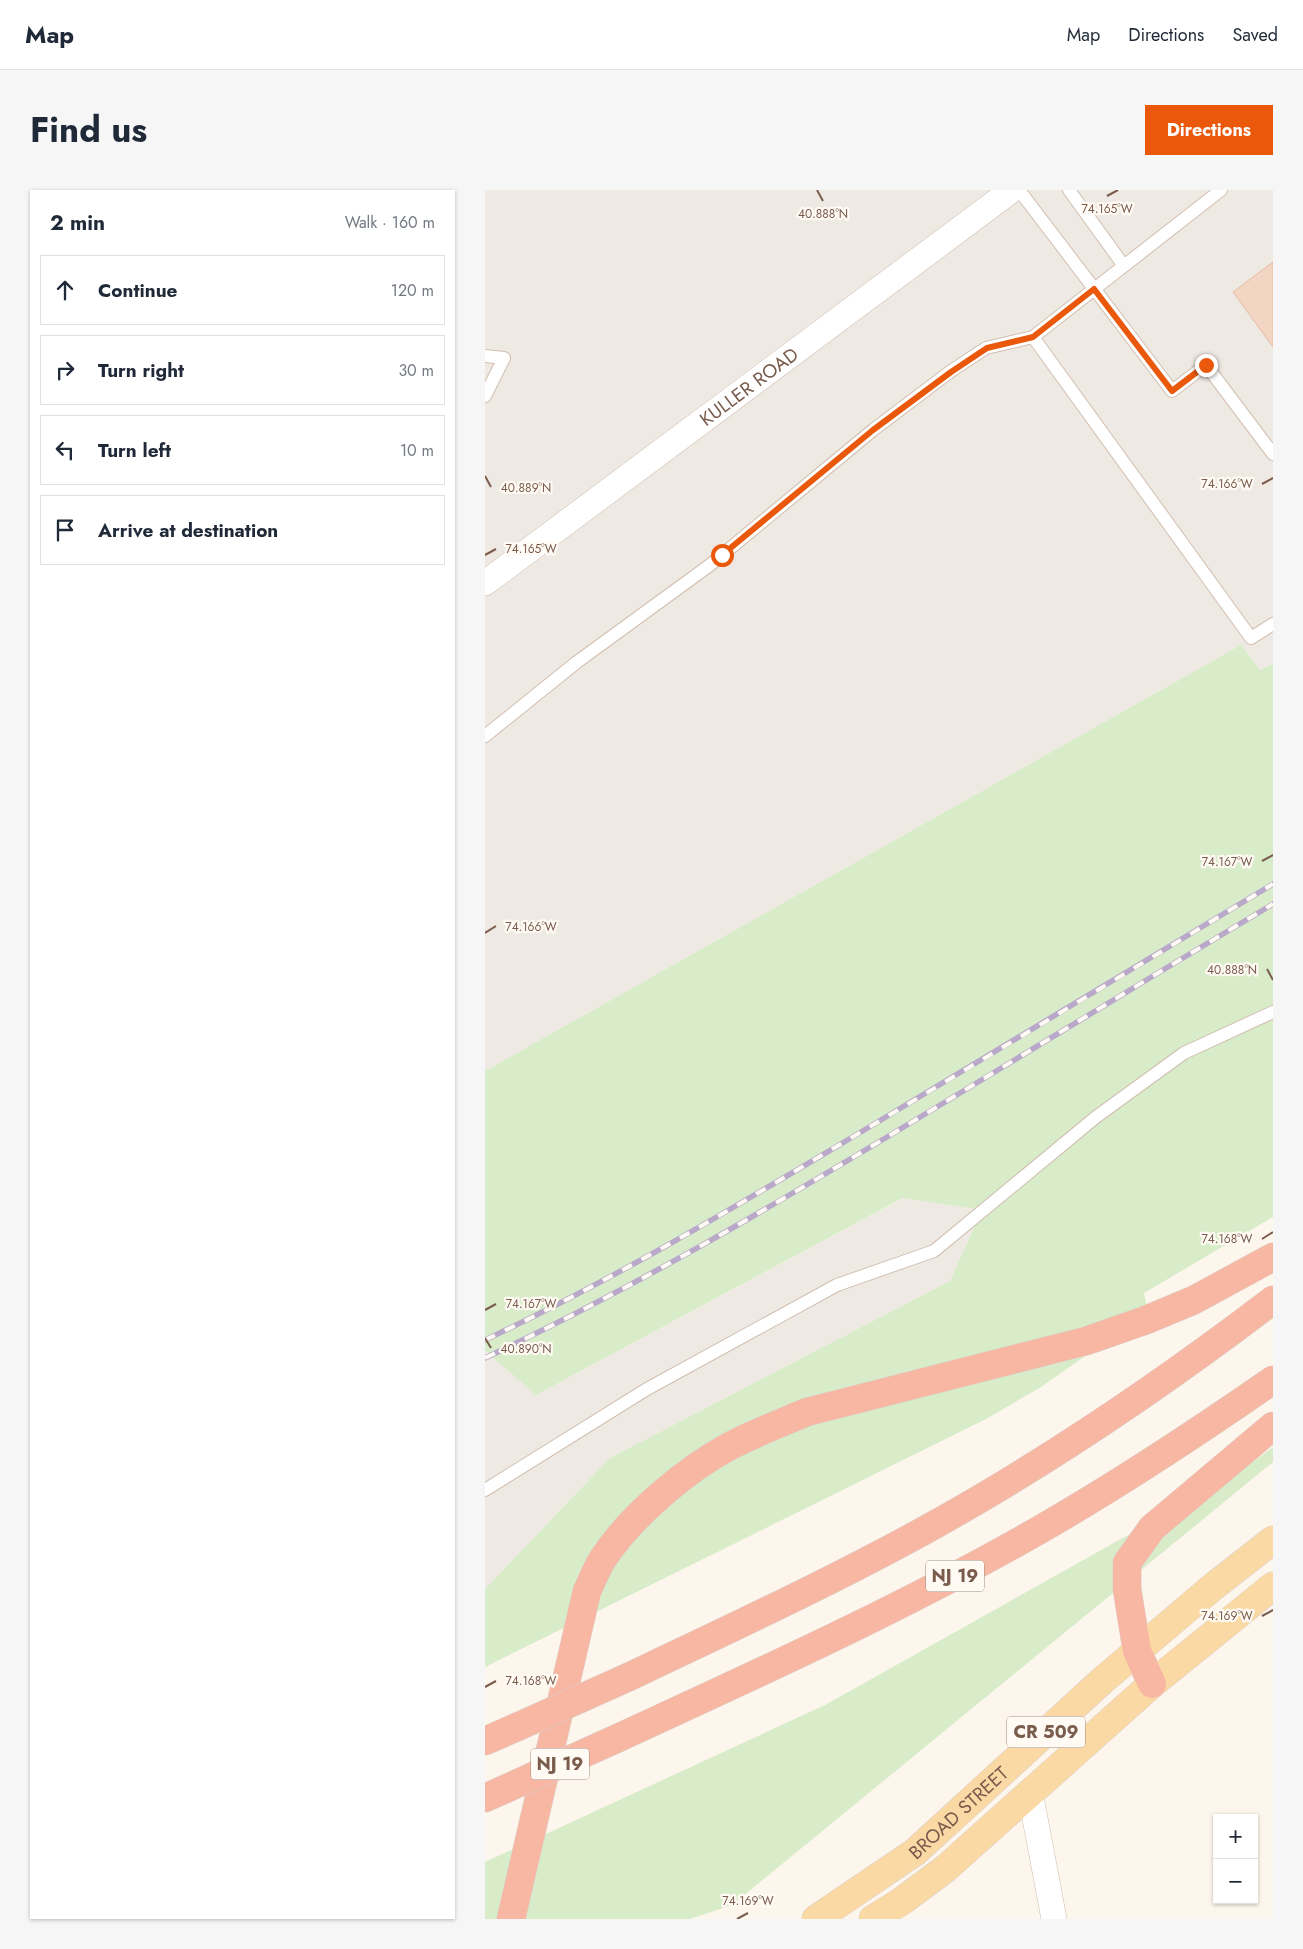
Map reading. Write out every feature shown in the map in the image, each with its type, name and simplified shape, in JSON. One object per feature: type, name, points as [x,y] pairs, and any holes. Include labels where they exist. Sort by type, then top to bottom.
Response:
[{"type":"highway","points":[[511,1918],[587,1591],[602,1561],[642,1512],[688,1474],[729,1446],[807,1412],[1086,1341],[1147,1320],[1194,1300],[1273,1258]]},
{"type":"highway","name":"NJ 19","points":[[485,1741],[633,1675],[845,1572],[928,1528],[1088,1432],[1273,1300]]},
{"type":"highway","name":"NJ 19","points":[[494,1794],[861,1624],[1024,1538],[1122,1480],[1201,1430],[1273,1380]]},
{"type":"highway","points":[[1152,1684],[1137,1651],[1127,1589],[1127,1564],[1152,1528],[1273,1426]]},
{"type":"main road","name":"BROAD STREET","points":[[816,1919],[915,1852],[1103,1680],[1273,1540]]},
{"type":"main road","name":"BROAD STREET","points":[[873,1919],[902,1901],[945,1869],[1152,1684],[1273,1586]]},
{"type":"street","name":"KULLER ROAD","points":[[485,583],[1012,190]]},
{"type":"street","points":[[1031,1792],[1053,1919]]},
{"type":"lane","points":[[1019,190],[1172,391],[1206,365],[1273,454]]},
{"type":"lane","points":[[1069,190],[1124,266]]},
{"type":"lane","points":[[485,736],[577,662],[710,565],[873,430],[951,372],[987,348],[1033,337],[1221,190]]},
{"type":"lane","points":[[1033,337],[1251,638],[1273,624]]},
{"type":"lane","points":[[485,356],[504,358],[485,396]]},
{"type":"lane","points":[[485,1490],[647,1389],[837,1285],[933,1251],[1097,1117],[1184,1053],[1273,1012]]},
{"type":"shaded area","points":[[485,190],[1273,190],[1273,664],[1260,670],[1241,645],[485,1071]]},
{"type":"shaded area","points":[[904,1198],[982,1210],[950,1281],[610,1458],[485,1589],[485,1351],[536,1395]]},
{"type":"green space","points":[[1241,645],[1260,670],[1273,664],[1273,1217],[1144,1293],[1148,1312],[1041,1387],[986,1419],[485,1667],[485,1589],[610,1458],[950,1281],[982,1210],[903,1198],[536,1395],[485,1351],[485,1071]]},
{"type":"green space","points":[[1273,1447],[1273,1462],[732,1905],[690,1919],[485,1919],[485,1862],[825,1705],[1235,1475]]},
{"type":"building","points":[[1273,262],[1273,347],[1233,292]]},
{"type":"railway","points":[[485,1340],[629,1267],[722,1214],[1273,884]]},
{"type":"railway","points":[[485,1358],[596,1303],[758,1214],[1273,904]]},
{"type":"route","points":[[722,555],[873,430],[951,372],[987,348],[1033,337],[1094,289],[1172,391],[1206,365]]}]
